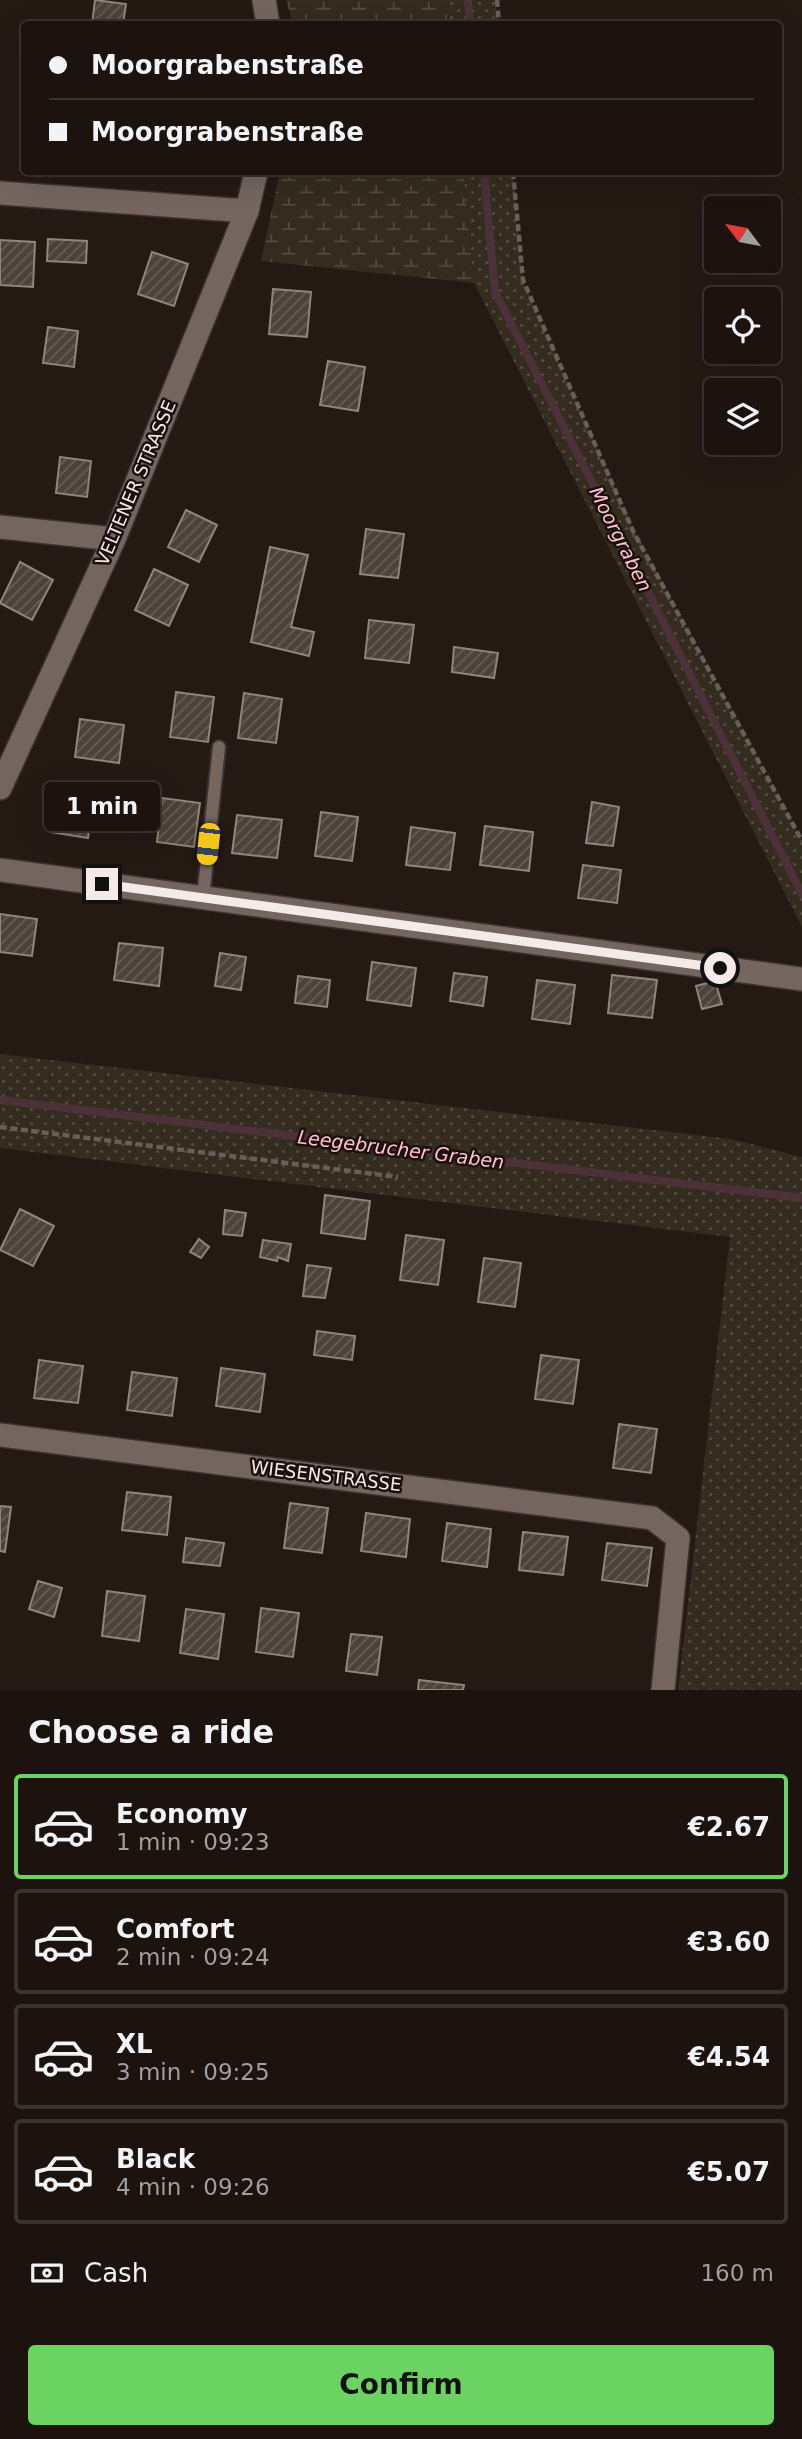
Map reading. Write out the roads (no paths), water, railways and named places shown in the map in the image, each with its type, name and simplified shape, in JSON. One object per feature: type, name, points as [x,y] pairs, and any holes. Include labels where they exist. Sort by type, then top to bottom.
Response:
[{"type":"street","points":[[264,0],[268,21]]},
{"type":"street","name":"VELTENER STRASSE","points":[[0,788],[114,539],[247,211],[255,175]]},
{"type":"street","points":[[0,193],[247,211]]},
{"type":"street","points":[[0,527],[114,539]]},
{"type":"street","points":[[0,870],[802,979]]},
{"type":"street","name":"WIESENSTRASSE","points":[[0,1435],[652,1518],[678,1538],[663,1690]]},
{"type":"lane","points":[[203,898],[219,747]]},
{"type":"waterway","name":"Moorgraben","points":[[468,0],[470,21]]},
{"type":"waterway","name":"Moorgraben","points":[[484,175],[495,292],[802,894]]},
{"type":"waterway","name":"Leegebrucher Graben","points":[[0,1100],[802,1198]]}]
